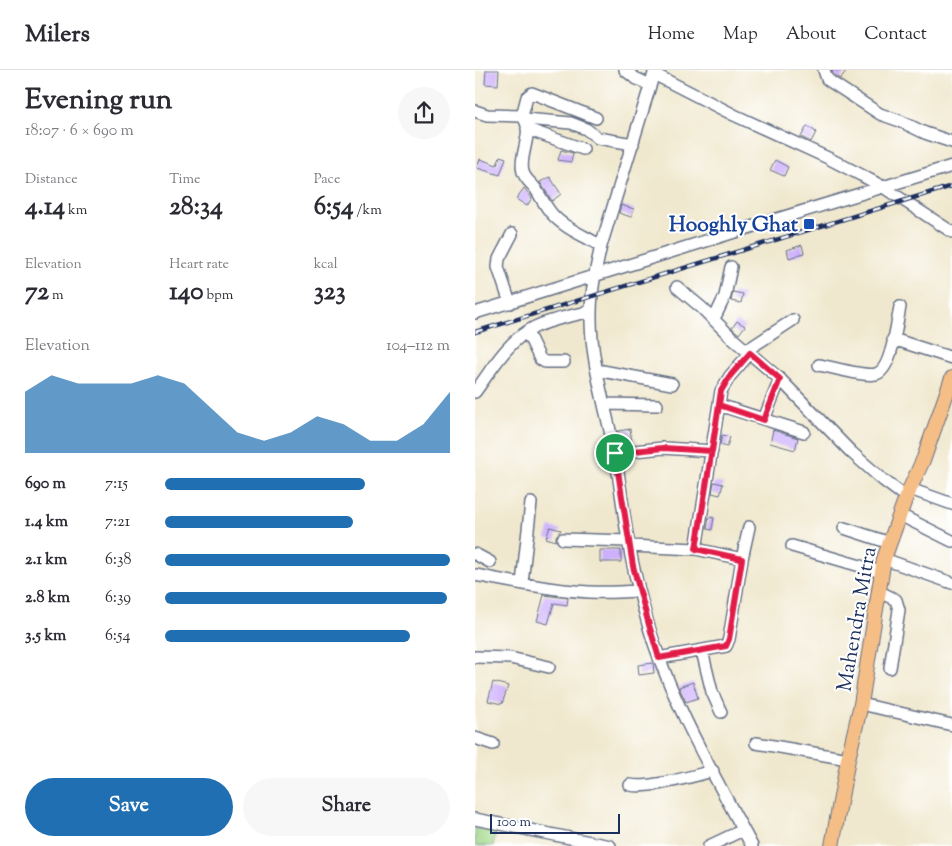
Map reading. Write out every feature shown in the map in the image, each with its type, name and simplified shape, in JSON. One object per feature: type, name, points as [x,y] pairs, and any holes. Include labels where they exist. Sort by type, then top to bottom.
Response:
[{"type":"main road","name":"Mahendra Mitra","points":[[832,846],[848,759],[861,704],[883,565],[908,493],[949,398],[952,378]]},
{"type":"street","points":[[625,70],[635,78],[653,76],[828,158],[883,187],[952,232]]},
{"type":"street","points":[[824,70],[827,79],[874,110],[925,133],[952,142]]},
{"type":"street","points":[[653,76],[601,246],[595,275],[591,330],[597,370],[615,453],[628,543],[639,591],[659,658],[669,683],[752,846]]},
{"type":"street","points":[[597,118],[532,93],[527,97],[522,164],[527,180],[534,187],[547,209],[557,219],[601,246]]},
{"type":"street","points":[[475,111],[487,115],[525,121],[571,123],[586,129],[598,138],[633,144]]},
{"type":"street","points":[[525,121],[583,150]]},
{"type":"street","points":[[475,313],[952,166]]},
{"type":"street","points":[[510,303],[498,267],[499,259],[512,234]]},
{"type":"street","points":[[714,319],[725,296],[731,267]]},
{"type":"street","points":[[677,287],[780,379],[851,452],[883,480],[908,493],[952,504]]},
{"type":"street","points":[[819,365],[877,374],[885,368],[900,307]]},
{"type":"street","points":[[475,392],[510,346],[527,332],[536,326],[591,311]]},
{"type":"street","points":[[696,549],[721,391],[749,352],[793,320]]},
{"type":"street","points":[[527,332],[540,359],[545,362],[564,362]]},
{"type":"street","points":[[893,340],[952,358]]},
{"type":"street","points":[[597,370],[672,384]]},
{"type":"street","points":[[764,420],[780,379]]},
{"type":"street","points":[[604,404],[657,405]]},
{"type":"street","points":[[719,405],[805,432]]},
{"type":"street","points":[[615,453],[663,448],[712,451]]},
{"type":"street","points":[[522,584],[531,503]]},
{"type":"street","points":[[900,515],[952,541]]},
{"type":"street","points":[[659,658],[726,646],[729,639],[749,527]]},
{"type":"street","points":[[844,528],[890,543]]},
{"type":"street","points":[[563,539],[696,549],[742,559]]},
{"type":"street","points":[[792,546],[883,565],[952,583]]},
{"type":"street","points":[[475,554],[490,562]]},
{"type":"street","points":[[475,574],[522,584],[591,592],[639,591]]},
{"type":"street","points":[[878,591],[896,600],[899,610],[889,668]]},
{"type":"street","points":[[702,651],[712,692],[721,712]]},
{"type":"street","points":[[475,657],[510,658],[549,667]]},
{"type":"street","points":[[861,704],[952,725]]},
{"type":"street","points":[[475,738],[493,744]]},
{"type":"street","points":[[757,744],[848,759]]},
{"type":"street","points":[[630,785],[637,786],[665,782],[713,771]]},
{"type":"street","points":[[475,819],[610,846]]},
{"type":"street","points":[[709,846],[743,830]]},
{"type":"green space","points":[[475,828],[496,832],[493,846],[475,846]]},
{"type":"building","points":[[486,70],[499,70],[498,85],[485,84]]},
{"type":"building","points":[[832,70],[847,70],[840,79],[833,74]]},
{"type":"building","points":[[807,126],[816,132],[811,142],[801,137]]},
{"type":"building","points":[[561,150],[573,153],[571,162],[558,160]]},
{"type":"building","points":[[500,156],[506,158],[500,175],[477,168],[480,159],[497,165]]},
{"type":"building","points":[[775,160],[788,167],[784,176],[770,170]]},
{"type":"building","points":[[550,177],[561,194],[552,201],[540,182]]},
{"type":"building","points":[[524,188],[532,198],[527,206],[516,199]]},
{"type":"building","points":[[621,205],[634,209],[631,217],[619,213]]},
{"type":"building","points":[[802,245],[804,253],[789,258],[787,250]]},
{"type":"building","points":[[733,292],[743,294],[741,303],[731,301]]},
{"type":"building","points":[[737,321],[745,326],[739,334],[732,328]]},
{"type":"building","points":[[630,429],[632,443],[621,445],[618,431]]},
{"type":"building","points":[[773,430],[798,438],[795,450],[770,443]]},
{"type":"building","points":[[722,435],[730,437],[727,447],[720,445]]},
{"type":"building","points":[[714,482],[723,484],[720,495],[712,493]]},
{"type":"building","points":[[709,517],[714,518],[712,530],[707,529]]},
{"type":"building","points":[[550,527],[561,530],[556,536],[556,541],[546,538]]},
{"type":"building","points":[[600,550],[621,550],[621,562],[600,562]]},
{"type":"building","points":[[544,595],[568,598],[567,605],[554,603],[548,624],[537,621]]},
{"type":"building","points":[[653,663],[654,673],[639,675],[638,665]]},
{"type":"building","points":[[493,682],[508,686],[502,704],[488,701]]},
{"type":"building","points":[[693,682],[698,698],[686,702],[679,687]]},
{"type":"railway","points":[[475,332],[952,186]]},
{"type":"place","name":"Hooghly Ghat","points":[[809,224]]},
{"type":"route","points":[[615,453],[633,566],[659,658],[726,646],[729,639],[742,559],[696,549],[712,451],[719,405],[764,420],[780,379],[750,353],[730,376],[721,391],[712,451],[663,448],[615,453]]}]
